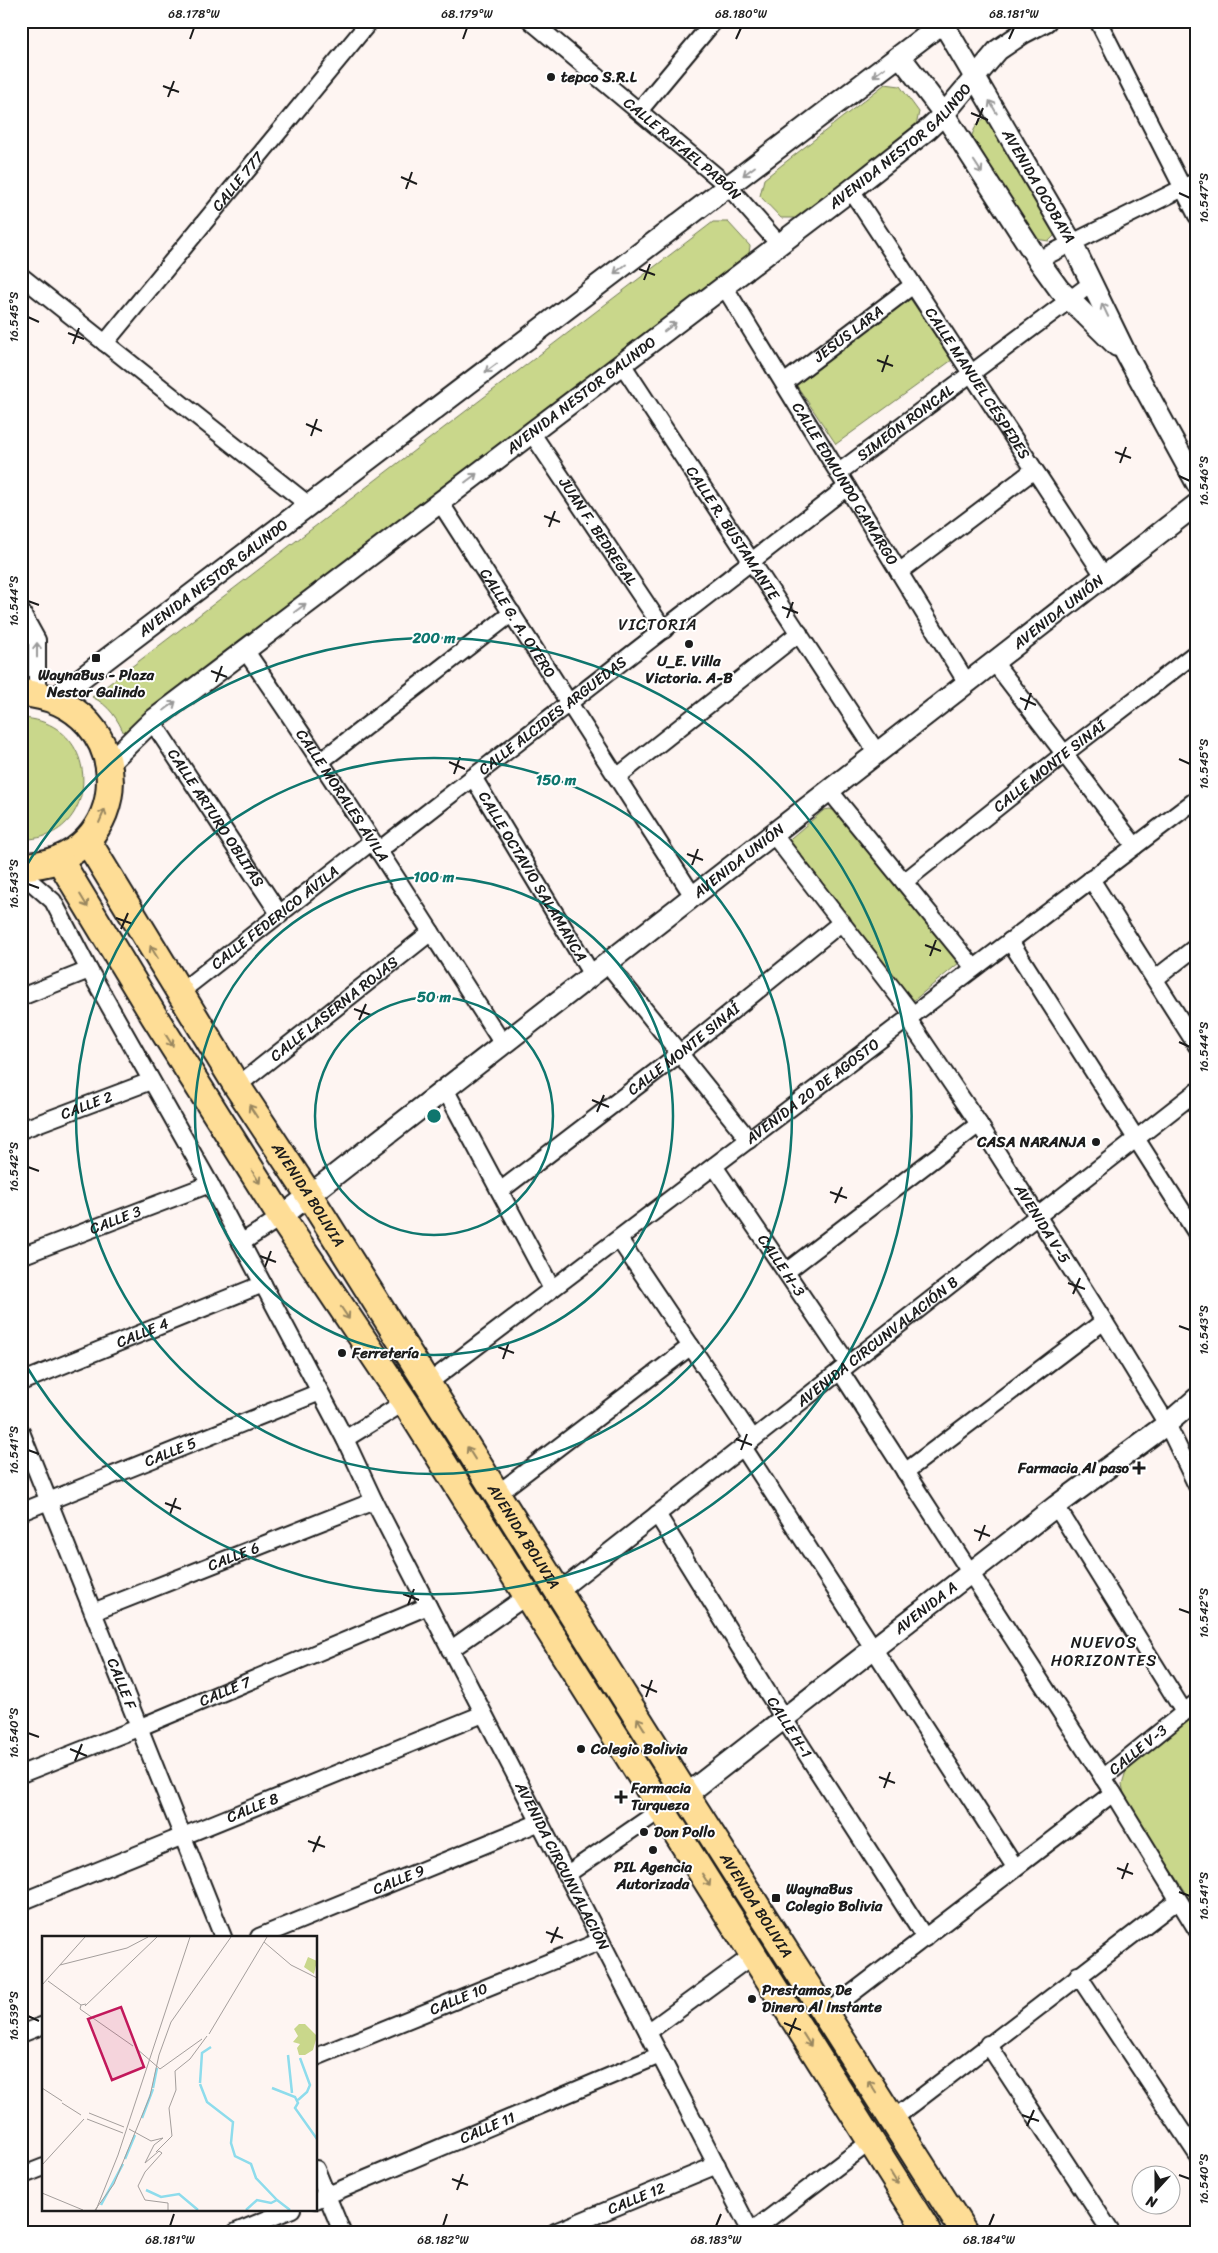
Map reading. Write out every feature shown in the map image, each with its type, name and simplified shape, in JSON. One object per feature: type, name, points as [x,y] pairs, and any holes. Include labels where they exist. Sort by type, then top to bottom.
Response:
[{"type":"main road","points":[[21,866],[47,864],[71,853],[87,840],[99,823],[107,804],[110,784],[109,763],[97,733],[85,718],[71,707],[38,695]]},
{"type":"main road","name":"AVENIDA BOLIVIA","points":[[87,840],[236,1086],[309,1196],[964,2232]]},
{"type":"main road","name":"AVENIDA BOLIVIA","points":[[59,859],[154,1016],[281,1217],[405,1402],[928,2232]]},
{"type":"street","name":"CALLE 777","points":[[105,343],[370,21]]},
{"type":"street","name":"CALLE RAFAEL PABÓN","points":[[531,21],[728,186],[779,244]]},
{"type":"street","points":[[639,111],[714,21]]},
{"type":"street","name":"AVENIDA NESTOR GALINDO","points":[[109,763],[152,721],[851,190],[927,130],[944,114],[998,50],[1046,21]]},
{"type":"street","points":[[1098,21],[1190,184],[1197,216]]},
{"type":"street","name":"AVENIDA NESTOR GALINDO","points":[[38,695],[310,506],[944,22]]},
{"type":"street","name":"AVENIDA OCOBAYA","points":[[944,22],[1072,243],[1126,354],[1197,484]]},
{"type":"street","name":"AVENIDA OCOBAYA","points":[[900,56],[944,114],[1038,260],[1069,300],[1126,354]]},
{"type":"street","points":[[1038,260],[1190,184]]},
{"type":"street","name":"CALLE MANUEL CÉSPEDES","points":[[851,190],[1104,576]]},
{"type":"street","points":[[21,276],[310,506]]},
{"type":"street","name":"SIMEÓN RONCAL","points":[[838,473],[1092,283]]},
{"type":"street","name":"JESÚS LARA","points":[[784,383],[913,285]]},
{"type":"street","name":"CALLE EDMUNDO CAMARGO","points":[[724,286],[966,683]]},
{"type":"street","name":"CALLE R. BUSTAMANTE","points":[[622,364],[877,753]]},
{"type":"street","name":"JUAN F. BEDREGAL","points":[[531,432],[664,630]]},
{"type":"street","points":[[899,572],[1034,470]]},
{"type":"street","name":"CALLE ALCIDES ARGUEDAS","points":[[375,847],[474,777],[847,488]]},
{"type":"street","name":"CALLE G. A. OTERO","points":[[440,502],[693,896]]},
{"type":"street","name":"AVENIDA UNIÓN","points":[[281,1217],[1197,504]]},
{"type":"street","points":[[21,611],[37,640],[38,695]]},
{"type":"street","points":[[321,761],[512,612]]},
{"type":"street","points":[[616,777],[799,633]]},
{"type":"street","name":"CALLE MORALES ÁVILA","points":[[245,650],[321,761],[503,1044]]},
{"type":"street","name":"CALLE MONTE SINAÍ","points":[[904,882],[1064,754],[1197,652]]},
{"type":"street","points":[[994,662],[1135,846]]},
{"type":"street","name":"CALLE ARTURO OBLITAS","points":[[152,721],[280,915]]},
{"type":"street","name":"CALLE OCTAVIO SALAMANCA","points":[[474,777],[599,969],[679,1054],[749,1140]]},
{"type":"street","points":[[829,790],[974,968]]},
{"type":"street","name":"AVENIDA 20 DE AGOSTO","points":[[427,1384],[1197,799]]},
{"type":"street","name":"AVENIDA V-5","points":[[773,834],[842,922],[911,1017],[1039,1216],[1167,1424],[1197,1486]]},
{"type":"street","name":"CALLE FEDERICO ÁVILA","points":[[179,993],[280,915],[375,847]]},
{"type":"street","name":"AVENIDA CIRCUNVALACIÓN","points":[[21,873],[53,901],[89,970],[210,1184],[264,1284],[345,1439],[374,1501],[450,1650],[751,2232]]},
{"type":"street","points":[[1091,880],[1197,1046]]},
{"type":"street","name":"CALLE MONTE SINAÍ","points":[[500,1191],[679,1054],[842,922]]},
{"type":"street","name":"CALLE LASERNA ROJAS","points":[[236,1086],[431,932]]},
{"type":"street","points":[[1010,941],[1137,1137],[1197,1234]]},
{"type":"street","points":[[1155,979],[1197,946]]},
{"type":"street","points":[[21,998],[89,970]]},
{"type":"street","name":"CALLE 2","points":[[21,1130],[151,1081]]},
{"type":"street","points":[[445,1089],[552,1289]]},
{"type":"street","name":"AVENIDA CIRCUNVALACIÓN B","points":[[558,1592],[1197,1090]]},
{"type":"street","points":[[786,1271],[979,1124]]},
{"type":"street","name":"CALLE H-3","points":[[714,1166],[786,1271],[905,1472],[1113,1793],[1197,1930]]},
{"type":"street","name":"CALLE 3","points":[[21,1256],[210,1184]]},
{"type":"street","points":[[241,1243],[281,1217]]},
{"type":"street","points":[[619,1239],[691,1346],[874,1649],[1015,1867]]},
{"type":"street","name":"CALLE 4","points":[[21,1382],[264,1284]]},
{"type":"street","points":[[905,1472],[1104,1321]]},
{"type":"street","points":[[497,1494],[691,1346]]},
{"type":"street","name":"CALLE 5","points":[[21,1512],[320,1392]]},
{"type":"street","name":"AVENIDA A","points":[[662,1810],[686,1795],[1056,1506],[1167,1424],[1197,1398]]},
{"type":"street","points":[[345,1439],[405,1402]]},
{"type":"street","name":"CALLE F","points":[[21,1432],[223,1936]]},
{"type":"street","name":"CALLE 6","points":[[93,1612],[374,1501]]},
{"type":"street","points":[[1056,1506],[1191,1707]]},
{"type":"street","name":"CALLE H-1","points":[[657,1514],[784,1719],[926,1938]]},
{"type":"street","points":[[450,1650],[528,1595]]},
{"type":"street","name":"CALLE 7","points":[[21,1774],[138,1728],[428,1606]]},
{"type":"street","name":"CALLE V-3","points":[[1103,1778],[1191,1707]]},
{"type":"street","name":"CALLE 8","points":[[21,1902],[483,1714]]},
{"type":"street","points":[[825,2014],[1113,1793]]},
{"type":"street","points":[[566,1875],[662,1810]]},
{"type":"street","name":"CALLE 9","points":[[261,1936],[540,1822]]},
{"type":"street","points":[[892,2119],[1178,1900]]},
{"type":"street","name":"CALLE 10","points":[[318,2055],[601,1941]]},
{"type":"street","points":[[648,2032],[753,1954]]},
{"type":"street","points":[[1078,1975],[1197,2154]]},
{"type":"street","points":[[21,2034],[42,2026]]},
{"type":"street","points":[[988,2044],[1111,2232]]},
{"type":"street","name":"CALLE 11","points":[[322,2198],[660,2055]]},
{"type":"street","points":[[751,2232],[871,2141]]},
{"type":"street","name":"CALLE 12","points":[[555,2232],[717,2165]]},
{"type":"street","points":[[21,2176],[42,2168]]},
{"type":"street","points":[[318,2179],[322,2198],[342,2232]]},
{"type":"street","points":[[236,2232],[290,2210]]},
{"type":"green space","points":[[885,84],[900,86],[919,112],[916,126],[797,218],[781,218],[760,196],[764,179]]},
{"type":"green space","points":[[988,116],[1056,229],[1054,236],[1049,241],[1035,239],[971,139],[977,125]]},
{"type":"green space","points":[[713,222],[728,222],[750,246],[748,261],[125,736],[112,713],[92,697]]},
{"type":"green space","points":[[909,297],[952,360],[836,444],[793,380]]},
{"type":"green space","points":[[21,718],[49,724],[68,739],[79,759],[83,781],[79,803],[67,822],[47,835],[21,839]]},
{"type":"green space","points":[[830,809],[835,811],[959,963],[913,1001],[785,843],[824,810]]},
{"type":"green space","points":[[1197,1708],[1197,1909],[1125,1799],[1122,1784],[1129,1761]]},
{"type":"place","name":"tepco S.R.L","points":[[551,77]]},
{"type":"place","name":"U_E. Villa Victoria. A-B","points":[[689,644]]},
{"type":"place","name":"WaynaBus - Plaza Nestor Galindo","points":[[96,658]]},
{"type":"place","name":"CASA NARANJA","points":[[1096,1142]]},
{"type":"place","name":"Ferretería","points":[[342,1353]]},
{"type":"place","name":"Farmacia Al paso","points":[[1139,1468]]},
{"type":"place","name":"Colegio Bolivia","points":[[581,1749]]},
{"type":"place","name":"Farmacia Turqueza","points":[[621,1797]]},
{"type":"place","name":"Don Pollo","points":[[644,1832]]},
{"type":"place","name":"PIL Agencia Autorizada","points":[[653,1850]]},
{"type":"place","name":"WaynaBus Colegio Bolivia","points":[[776,1898]]},
{"type":"place","name":"Prestamos De Dinero Al Instante","points":[[752,1999]]},
{"type":"district","name":"VICTORIA","points":[[658,624]]},
{"type":"district","name":"NUEVOS HORIZONTES","points":[[1104,1651]]}]
